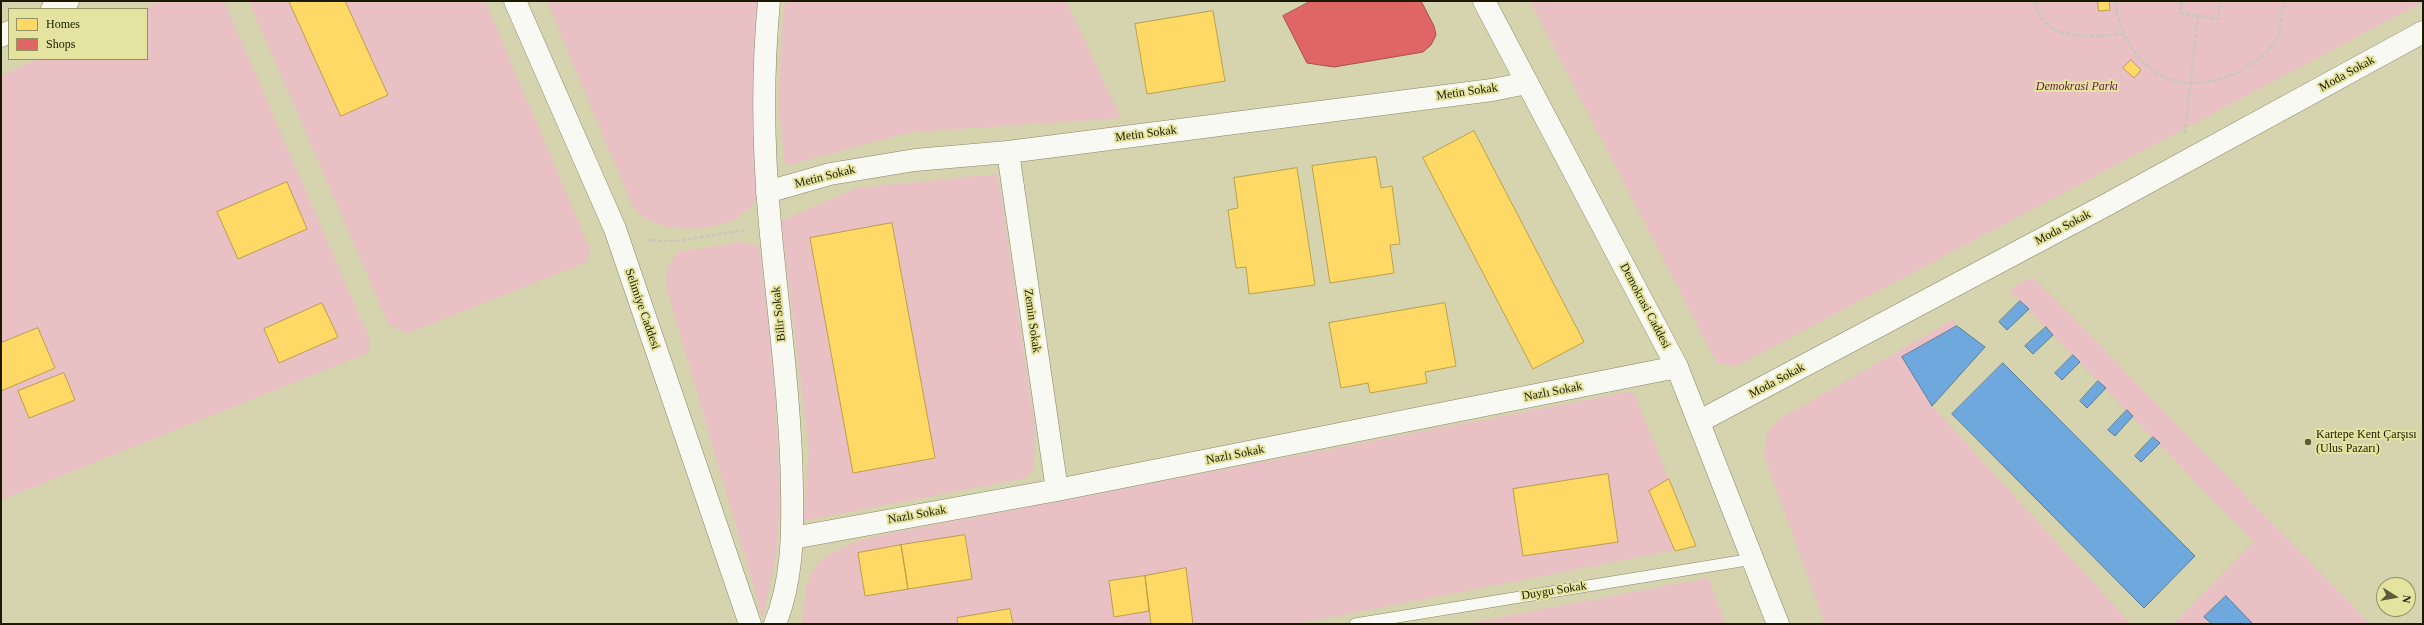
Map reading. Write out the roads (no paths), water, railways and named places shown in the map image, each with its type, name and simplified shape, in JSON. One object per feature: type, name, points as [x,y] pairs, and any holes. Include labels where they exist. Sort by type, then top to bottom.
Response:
[{"type":"street","points":[[54,8],[68,1]]},
{"type":"street","name":"Selimiye Caddesi","points":[[515,1],[615,229],[750,624]]},
{"type":"street","name":"Bilir Sokak","points":[[769,1],[765,44],[764,96],[767,192],[792,446],[793,538],[783,604],[775,624]]},
{"type":"street","name":"Demokrasi Caddesi","points":[[1484,1],[1677,367],[1700,421],[1778,624]]},
{"type":"street","name":"Moda Sokak","points":[[1700,421],[2182,164],[2423,32]]},
{"type":"street","name":"Metin Sokak","points":[[767,192],[830,174],[870,166],[915,160],[1008,152],[1492,90],[1527,83]]},
{"type":"street","name":"Zemin Sokak","points":[[1008,152],[1057,490]]},
{"type":"street","name":"Nazlı Sokak","points":[[793,538],[1057,490],[1677,367]]},
{"type":"lane","name":"Duygu Sokak","points":[[1355,624],[1753,559]]},
{"type":"place","name":"Kartepe Kent Çarşısı (Ulus Pazarı)","points":[[2308,442]]},
{"type":"park label","name":"Demokrasi Parkı","points":[[2077,87]]}]
